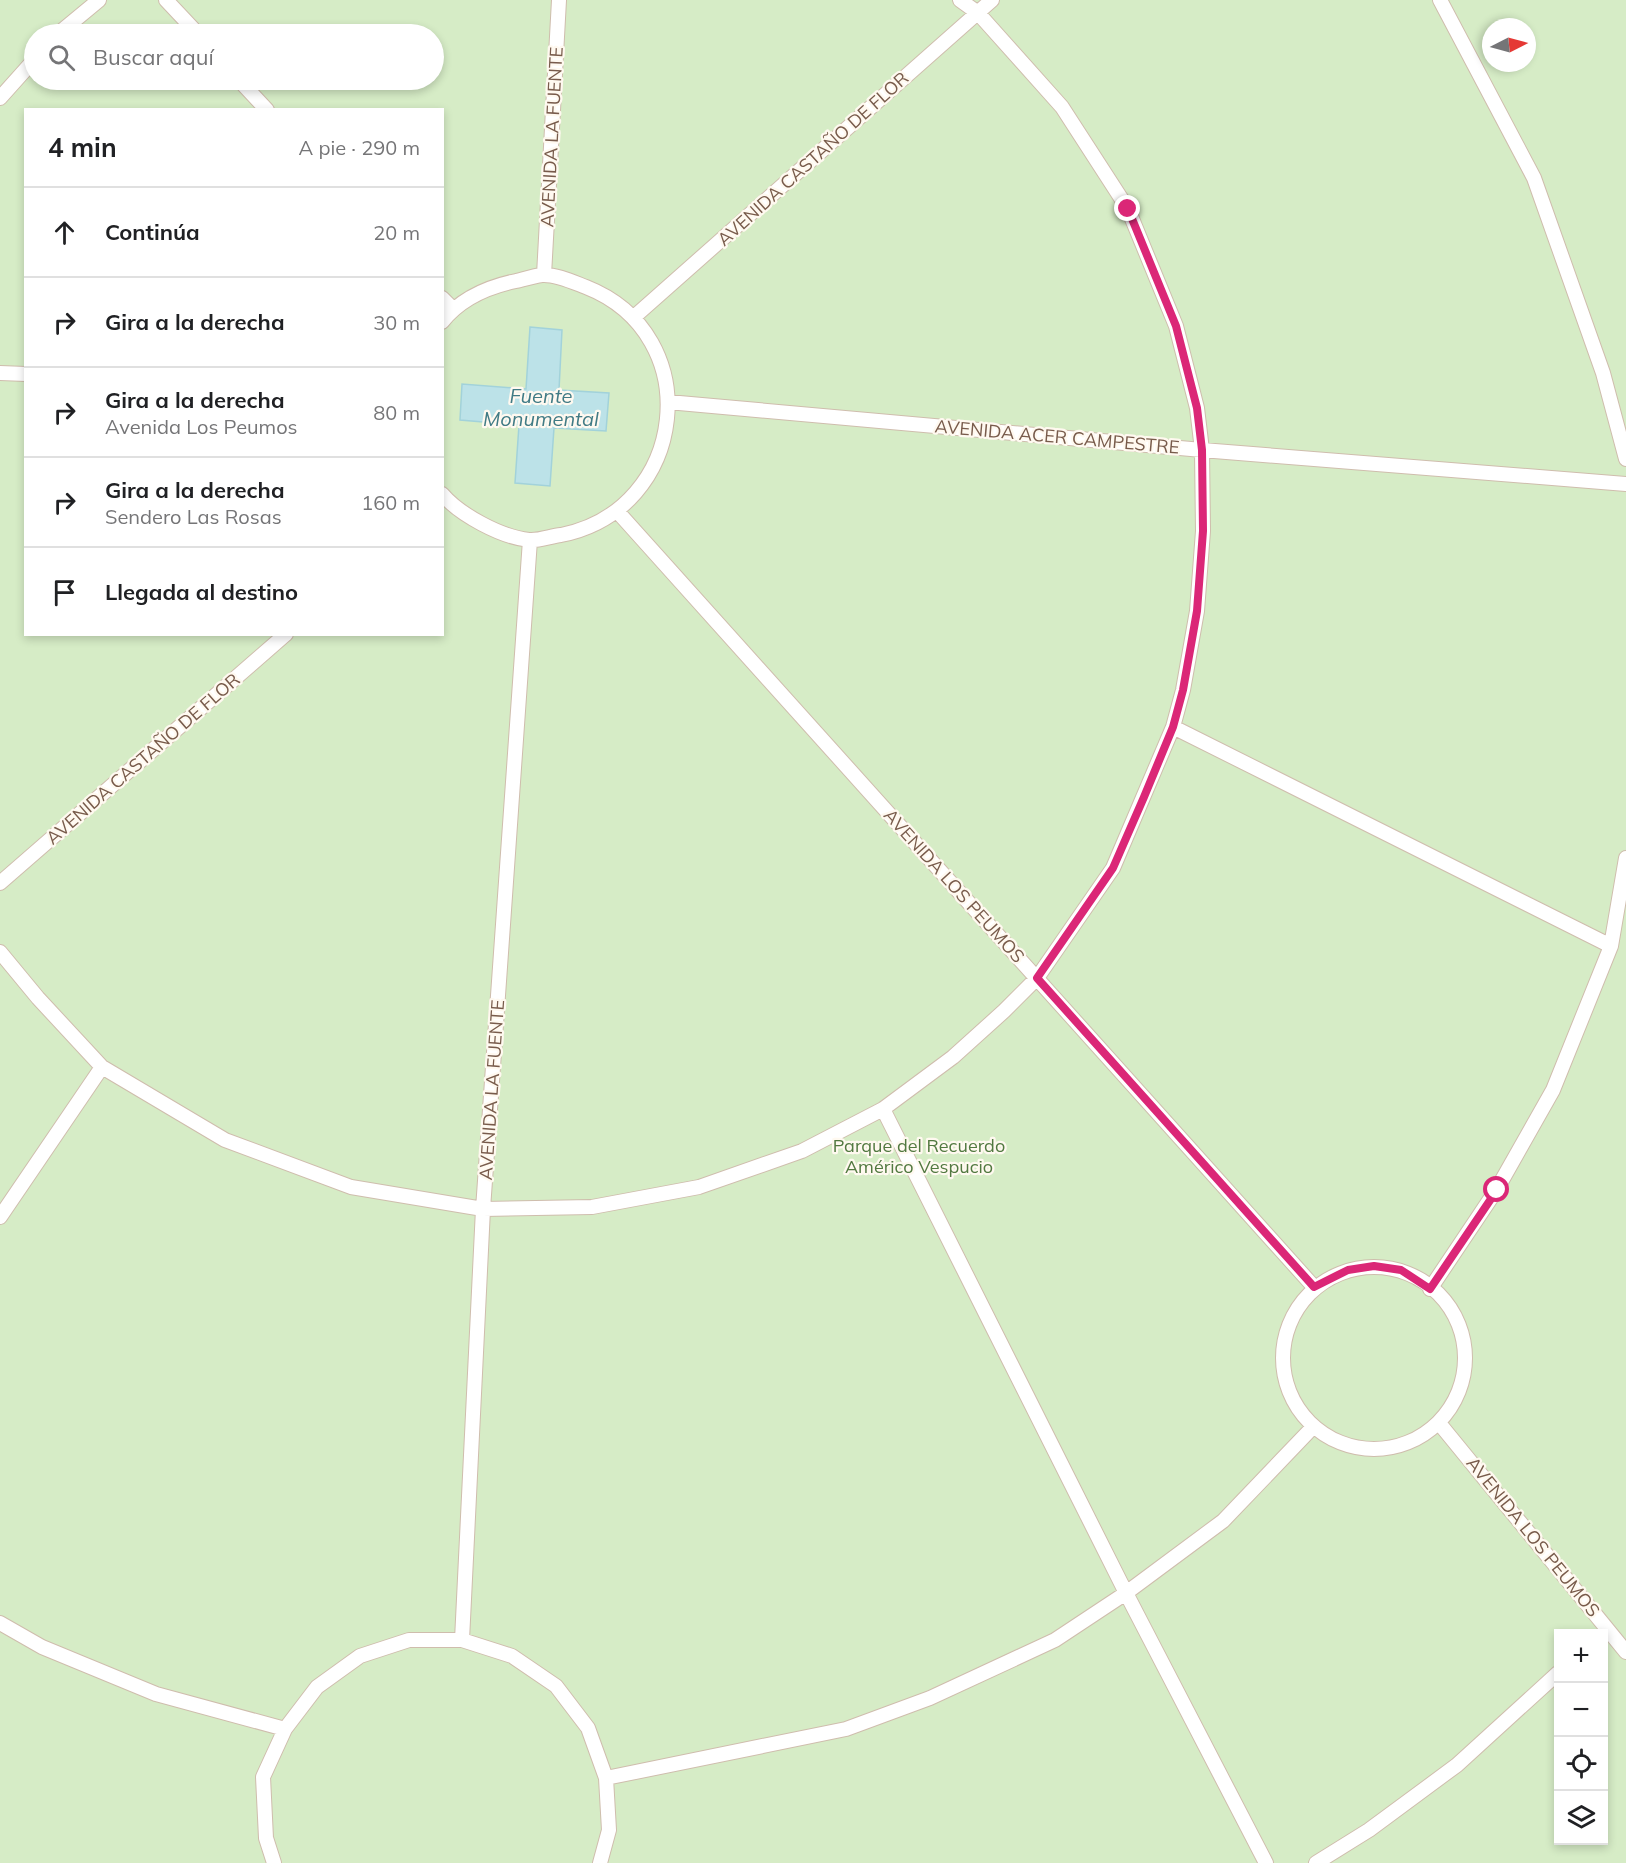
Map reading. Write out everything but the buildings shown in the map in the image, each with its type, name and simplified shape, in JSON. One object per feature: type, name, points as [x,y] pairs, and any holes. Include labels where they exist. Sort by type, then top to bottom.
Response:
[{"type":"lane","points":[[70,24],[99,0]]},
{"type":"lane","points":[[166,0],[189,24]]},
{"type":"lane","name":"AVENIDA LA FUENTE","points":[[544,274],[559,0]]},
{"type":"lane","points":[[0,952],[38,998],[102,1067],[225,1140],[351,1187],[483,1209],[592,1207],[699,1187],[802,1151],[884,1109],[953,1057],[1004,1011],[1037,978],[1113,868],[1173,727],[1183,690],[1197,611],[1203,531],[1202,450],[1197,408],[1176,326],[1128,209],[1062,107],[978,13],[960,0]]},
{"type":"lane","name":"AVENIDA CASTAÑO DE FLOR","points":[[634,318],[992,0]]},
{"type":"lane","points":[[1440,0],[1534,178],[1603,373],[1626,459]]},
{"type":"lane","points":[[0,98],[24,71]]},
{"type":"lane","points":[[248,90],[265,108]]},
{"type":"lane","points":[[444,320],[453,309],[491,286],[544,274],[569,280],[601,293],[634,318],[650,339],[663,369],[668,402],[664,443],[646,481],[617,512],[580,531],[531,540],[504,533],[471,519],[444,497]]},
{"type":"lane","points":[[444,300],[453,309]]},
{"type":"lane","points":[[0,373],[24,374]]},
{"type":"lane","name":"AVENIDA ACER CAMPESTRE","points":[[668,402],[1202,450],[1626,484]]},
{"type":"lane","name":"AVENIDA LOS PEUMOS","points":[[617,512],[1314,1287]]},
{"type":"lane","name":"AVENIDA LA FUENTE","points":[[462,1640],[483,1209],[531,540]]},
{"type":"lane","name":"AVENIDA CASTAÑO DE FLOR","points":[[0,883],[284,636]]},
{"type":"lane","points":[[1173,727],[1611,946]]},
{"type":"lane","points":[[1430,1289],[1497,1190],[1553,1090],[1611,946],[1626,858]]},
{"type":"lane","points":[[0,1217],[102,1067]]},
{"type":"lane","points":[[884,1109],[1126,1593],[1266,1863]]},
{"type":"lane","points":[[1374,1266],[1401,1270],[1430,1289],[1446,1302],[1460,1327],[1465,1355],[1462,1384],[1449,1410],[1439,1423],[1403,1445],[1372,1450],[1342,1444],[1311,1428],[1297,1407],[1285,1381],[1283,1352],[1289,1323],[1314,1287],[1348,1270],[1374,1266]]},
{"type":"lane","name":"AVENIDA LOS PEUMOS","points":[[1439,1423],[1603,1629]]},
{"type":"lane","points":[[606,1778],[846,1729],[930,1698],[1044,1645],[1126,1593],[1223,1521],[1311,1428]]},
{"type":"lane","points":[[0,1623],[42,1647],[156,1694],[285,1729]]},
{"type":"lane","name":"AVENIDA LOS PEUMOS","points":[[1608,1634],[1626,1652]]},
{"type":"lane","points":[[274,1863],[266,1838],[263,1777],[285,1729],[317,1687],[360,1656],[409,1641],[462,1640],[512,1656],[556,1686],[588,1728],[606,1778],[609,1830],[600,1863]]},
{"type":"lane","points":[[1316,1863],[1369,1830],[1457,1766],[1554,1677]]},
{"type":"green space","name":"Parque del Recuerdo Américo Vespucio","points":[[0,0],[1626,0],[1626,1863],[0,1863]]},
{"type":"water","name":"Fuente Monumental","points":[[530,327],[562,330],[559,390],[609,393],[606,431],[554,428],[550,486],[515,483],[519,425],[460,420],[462,384],[526,389]]},
{"type":"route","points":[[1128,209],[1176,326],[1197,408],[1202,450],[1203,531],[1197,611],[1183,690],[1173,727],[1144,797],[1113,868],[1037,978],[1314,1287],[1348,1270],[1374,1266],[1401,1270],[1430,1289],[1497,1190]]}]
